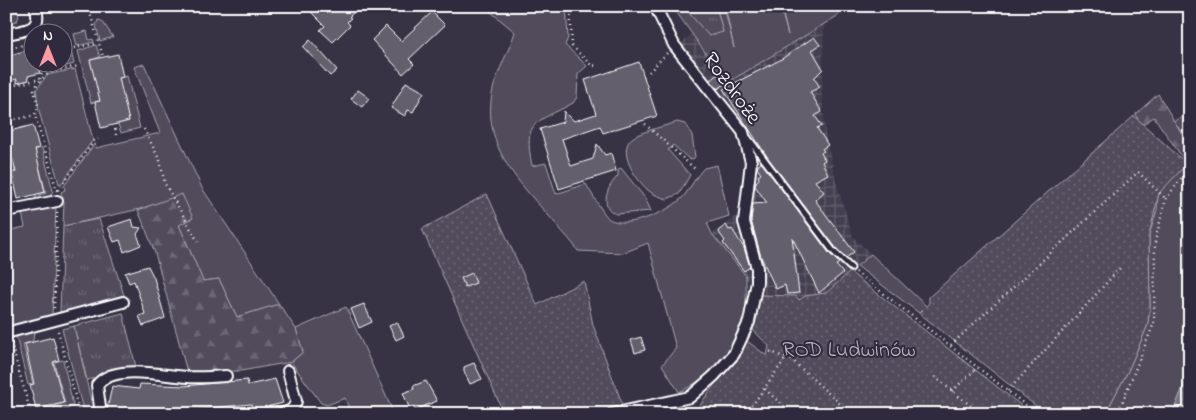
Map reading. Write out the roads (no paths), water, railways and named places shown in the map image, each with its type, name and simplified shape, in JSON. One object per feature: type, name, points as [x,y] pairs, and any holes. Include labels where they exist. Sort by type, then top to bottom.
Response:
[{"type":"street","points":[[6,34],[32,27],[38,22],[35,6]]},
{"type":"street","name":"Rozdroże","points":[[612,414],[690,396],[714,376],[734,354],[749,322],[757,275],[757,268],[744,222],[751,162],[743,132],[674,45],[656,6]]},
{"type":"street","points":[[11,209],[58,201]]},
{"type":"street","points":[[7,333],[123,302]]},
{"type":"street","points":[[281,414],[292,410],[295,406],[288,371]]},
{"type":"street","points":[[101,414],[97,384],[101,380],[114,375],[132,372],[186,377],[226,376]]},
{"type":"lane","points":[[743,132],[833,251],[851,268]]},
{"type":"water","points":[[1190,371],[1190,414],[1172,414]]},
{"type":"park label","name":"ROD Ludwinów","points":[[849,351]]}]
